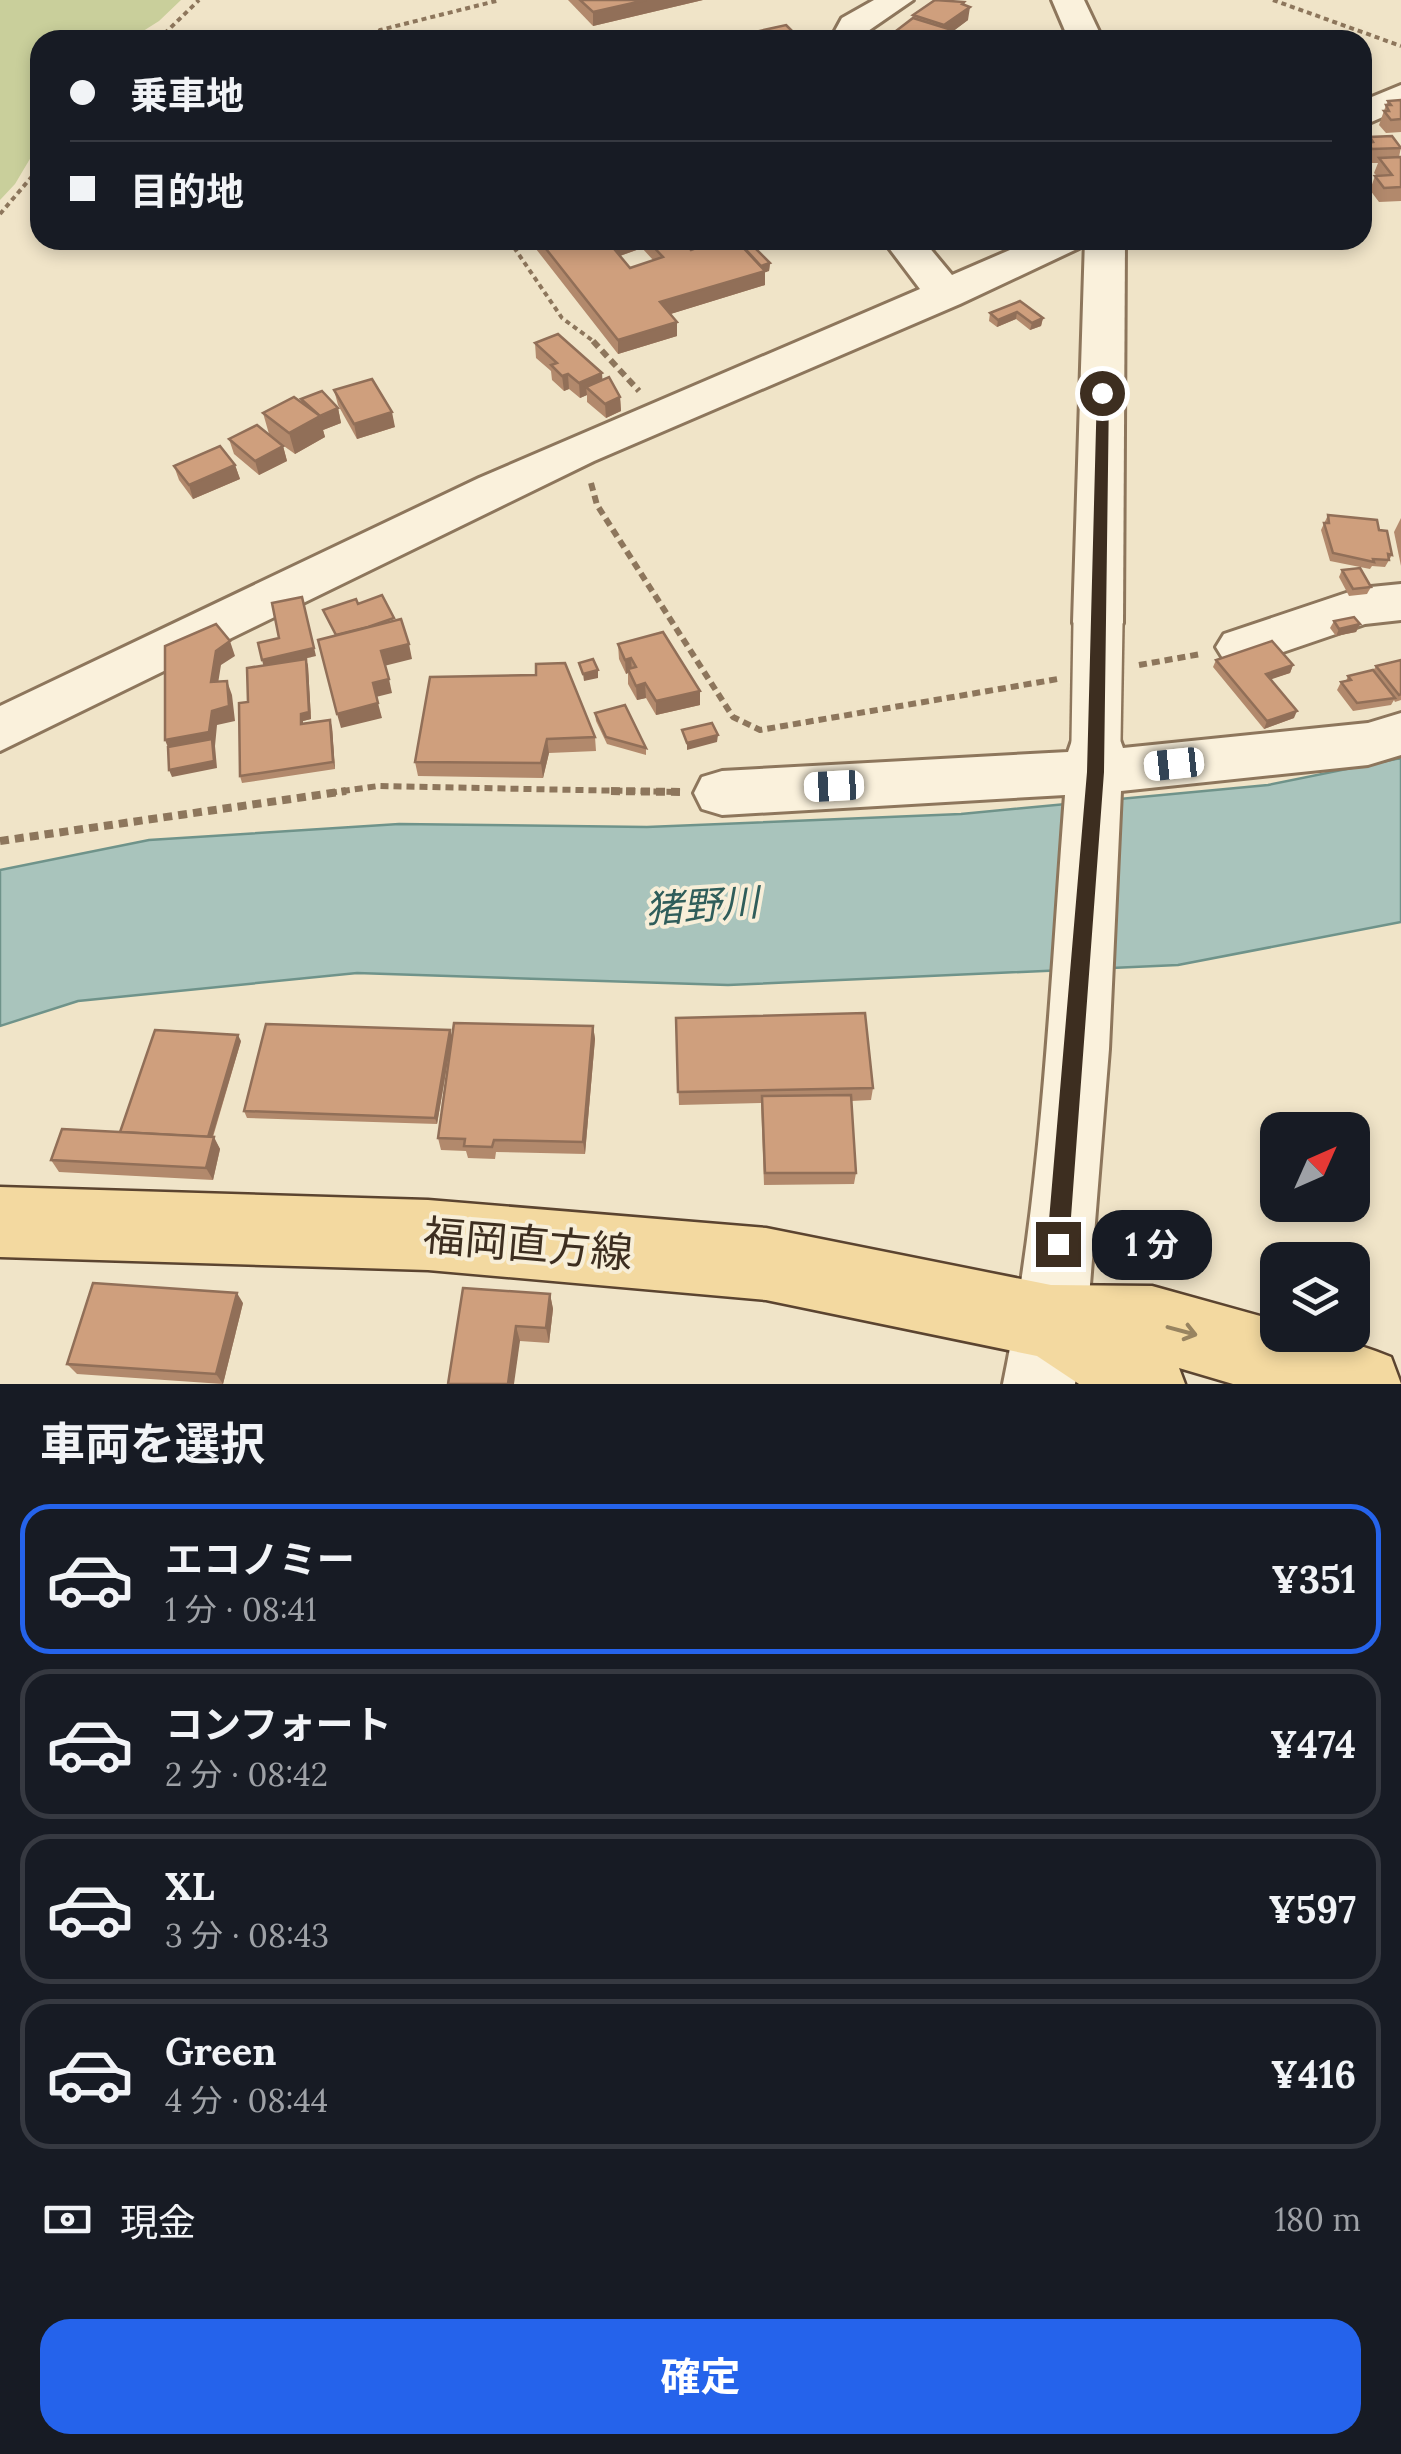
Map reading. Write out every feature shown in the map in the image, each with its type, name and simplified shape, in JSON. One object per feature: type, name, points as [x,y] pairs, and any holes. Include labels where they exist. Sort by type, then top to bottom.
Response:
[{"type":"main road","name":"福岡直方線","points":[[0,1222],[428,1235],[766,1264],[1147,1384]]},
{"type":"main road","name":"福岡直方線","points":[[1045,1353],[1152,1323],[1364,1384]]},
{"type":"street","points":[[852,30],[897,0]]},
{"type":"street","points":[[1068,0],[1082,30]]},
{"type":"street","points":[[1372,110],[1401,96]]},
{"type":"street","points":[[911,250],[946,295]]},
{"type":"street","points":[[0,730],[103,676],[660,414],[946,295],[1043,250]]},
{"type":"street","points":[[1045,1353],[1076,1049],[1096,756],[1105,250]]},
{"type":"street","points":[[1242,647],[1360,606],[1401,602]]},
{"type":"street","points":[[722,793],[1096,756],[1368,744],[1401,734]]},
{"type":"path","points":[[168,30],[199,0]]},
{"type":"path","points":[[380,30],[500,0]]},
{"type":"path","points":[[1273,0],[1356,30]]},
{"type":"path","points":[[1372,36],[1401,46]]},
{"type":"path","points":[[0,214],[30,179]]},
{"type":"path","points":[[516,250],[562,318],[596,343],[660,414]]},
{"type":"path","points":[[605,440],[590,478],[596,504],[734,717],[760,730],[1071,676]]},
{"type":"path","points":[[1128,667],[1242,647]]},
{"type":"path","points":[[0,841],[378,786],[722,793]]},
{"type":"green space","points":[[0,0],[181,0],[145,30],[30,30],[30,159],[0,200]]},
{"type":"water","name":"猪野川","points":[[1401,758],[1401,922],[1178,965],[728,985],[357,973],[78,1001],[0,1026],[0,870],[149,840],[399,824],[647,827],[961,814],[1268,785]]},
{"type":"building","points":[[580,0],[646,0],[593,12]]},
{"type":"building","points":[[935,0],[964,2],[970,7],[944,25],[913,15]]},
{"type":"building","points":[[913,18],[952,30],[897,30]]},
{"type":"building","points":[[786,25],[791,30],[764,30]]},
{"type":"building","points":[[1401,100],[1401,119],[1391,120],[1384,111],[1389,111],[1388,101]]},
{"type":"building","points":[[1392,136],[1401,148],[1372,149],[1372,137]]},
{"type":"building","points":[[1401,157],[1401,187],[1384,188],[1375,176],[1392,175],[1379,158]]},
{"type":"building","points":[[547,250],[615,250],[630,268],[663,257],[656,250],[745,250],[765,271],[660,302],[677,322],[618,340]]},
{"type":"building","points":[[746,250],[757,250],[770,263],[761,266]]},
{"type":"building","points":[[1020,301],[1043,318],[1032,323],[1017,312],[998,320],[990,313]]},
{"type":"building","points":[[558,334],[602,373],[579,383],[568,374],[562,376],[551,365],[557,363],[535,343]]},
{"type":"building","points":[[609,377],[620,397],[605,404],[586,387]]},
{"type":"building","points":[[372,379],[392,412],[354,424],[334,390]]},
{"type":"building","points":[[322,391],[338,408],[320,416],[301,399]]},
{"type":"building","points":[[294,397],[320,416],[289,433],[263,413]]},
{"type":"building","points":[[257,425],[283,446],[255,461],[229,439]]},
{"type":"building","points":[[220,446],[235,465],[189,485],[174,466]]},
{"type":"building","points":[[1328,515],[1377,520],[1379,530],[1387,531],[1392,555],[1388,554],[1389,560],[1373,559],[1374,562],[1333,553],[1324,523],[1329,523]]},
{"type":"building","points":[[1360,568],[1371,587],[1353,589],[1342,570]]},
{"type":"building","points":[[382,595],[394,618],[336,635],[323,610]]},
{"type":"building","points":[[302,597],[314,648],[262,660],[258,643],[279,638],[272,603]]},
{"type":"building","points":[[1354,617],[1360,624],[1339,629],[1334,621]]},
{"type":"building","points":[[401,619],[409,644],[381,651],[389,679],[373,683],[378,703],[337,714],[318,640]]},
{"type":"building","points":[[216,624],[230,641],[216,651],[211,682],[227,681],[229,706],[212,711],[209,732],[165,740],[165,646]]},
{"type":"building","points":[[663,632],[700,691],[656,701],[645,683],[636,686],[628,669],[636,667],[631,658],[625,660],[618,644]]},
{"type":"building","points":[[1272,641],[1293,665],[1266,674],[1297,711],[1267,721],[1216,660]]},
{"type":"building","points":[[306,659],[309,712],[301,714],[301,724],[330,720],[333,762],[240,776],[239,703],[248,702],[247,668]]},
{"type":"building","points":[[593,659],[598,670],[583,674],[579,663]]},
{"type":"building","points":[[1401,660],[1401,694],[1399,695],[1376,666]]},
{"type":"building","points":[[565,663],[595,737],[547,739],[541,763],[415,762],[430,677],[536,675],[536,664]]},
{"type":"building","points":[[1373,670],[1395,698],[1357,703],[1341,682],[1351,680],[1348,676]]},
{"type":"building","points":[[625,705],[646,748],[606,737],[595,713]]},
{"type":"building","points":[[712,723],[718,735],[687,743],[682,730]]},
{"type":"building","points":[[212,739],[214,761],[169,770],[168,747]]},
{"type":"building","points":[[865,1013],[873,1088],[678,1092],[676,1018]]},
{"type":"building","points":[[454,1023],[593,1026],[583,1142],[494,1140],[492,1147],[464,1146],[465,1139],[438,1138]]},
{"type":"building","points":[[266,1024],[450,1030],[435,1118],[244,1111]]},
{"type":"building","points":[[155,1030],[238,1035],[208,1137],[120,1132]]},
{"type":"building","points":[[851,1095],[856,1173],[765,1173],[762,1096]]},
{"type":"building","points":[[62,1129],[214,1137],[206,1168],[51,1160]]},
{"type":"building","points":[[93,1283],[237,1293],[216,1374],[67,1364]]},
{"type":"building","points":[[463,1288],[550,1294],[546,1328],[516,1326],[508,1384],[448,1384]]},
{"type":"route","points":[[1058,1244],[1096,772],[1102,393]]}]
